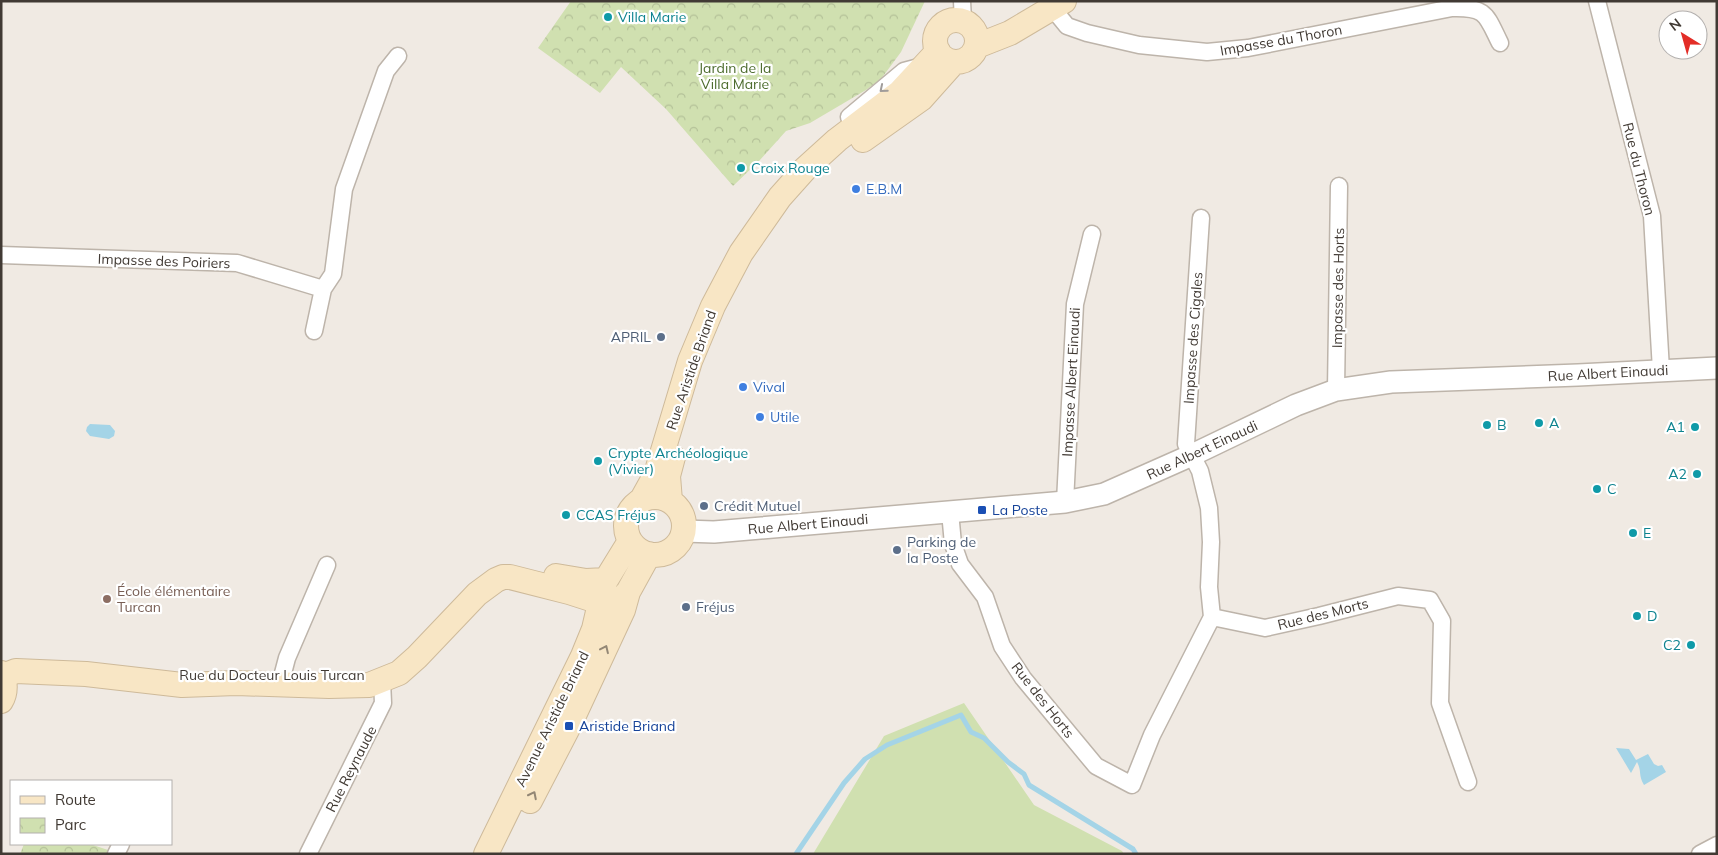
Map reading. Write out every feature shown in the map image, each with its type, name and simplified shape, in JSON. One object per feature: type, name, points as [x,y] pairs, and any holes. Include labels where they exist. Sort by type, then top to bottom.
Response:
[{"type":"main road","points":[[968,24],[971,56],[960,62],[939,60],[936,37],[943,25],[949,21],[956,20],[968,24],[998,23],[1051,3]]},
{"type":"main road","name":"Rue Aristide Briand","points":[[641,501],[656,474],[690,361],[712,306],[741,254],[780,197],[805,168],[837,140],[939,60]]},
{"type":"main road","name":"Rue Aristide Briand","points":[[670,501],[668,476],[708,343],[719,310],[743,268],[788,205],[805,186],[846,152],[921,99],[939,60]]},
{"type":"main road","points":[[655,498],[670,501],[681,514],[684,522],[684,531],[680,541],[673,550],[662,555],[642,553],[630,541],[627,532],[626,523],[629,514],[641,501],[655,498]]},
{"type":"main road","points":[[606,580],[630,541]]},
{"type":"main road","points":[[600,602],[614,601],[622,598],[628,592],[649,554]]},
{"type":"main road","name":"Rue du Docteur Louis Turcan","points":[[2,669],[18,658],[187,676],[362,678],[386,671],[396,665],[470,591],[496,570],[516,568],[574,580],[606,580]]},
{"type":"main road","name":"Rue du Docteur Louis Turcan","points":[[2,669],[86,674],[182,685],[236,683],[369,685],[399,673],[417,657],[477,594],[503,577],[510,577],[569,592],[600,602]]},
{"type":"main road","name":"Avenue Aristide Briand","points":[[486,854],[583,656],[594,629],[606,580]]},
{"type":"main road","name":"Avenue Aristide Briand","points":[[503,854],[572,718],[623,610],[628,592]]},
{"type":"main road","points":[[1,701],[4,697],[5,686],[2,669]]},
{"type":"street","name":"Rue du Thoron","points":[[1597,1],[1652,216],[1660,370]]},
{"type":"street","name":"Impasse du Thoron","points":[[1051,3],[1067,26],[1087,34],[1140,45],[1207,52],[1248,48],[1452,8],[1479,10],[1488,19],[1500,44]]},
{"type":"street","points":[[314,331],[323,289],[333,274],[344,189],[386,71],[398,56]]},
{"type":"street","name":"Impasse des Horts","points":[[1336,390],[1339,186]]},
{"type":"street","name":"Impasse des Cigales","points":[[1201,218],[1186,444],[1200,471],[1209,508],[1211,542],[1209,587],[1212,617]]},
{"type":"street","name":"Impasse Albert Einaudi","points":[[1064,502],[1075,304],[1092,234]]},
{"type":"street","name":"Impasse des Poiriers","points":[[1,255],[237,263],[323,289]]},
{"type":"street","name":"Rue Albert Einaudi","points":[[684,531],[714,532],[1064,502],[1104,494],[1192,455],[1296,405],[1336,390],[1390,382],[1717,368]]},
{"type":"street","name":"Rue des Horts","points":[[950,512],[953,544],[960,564],[985,597],[1002,646],[1023,678],[1096,766],[1132,785],[1152,736],[1212,617]]},
{"type":"street","points":[[282,677],[287,658],[327,565]]},
{"type":"street","name":"Rue des Morts","points":[[1212,617],[1265,628],[1398,596],[1430,600],[1442,621],[1440,703],[1468,782]]},
{"type":"street","name":"Rue Reynaude","points":[[308,854],[383,703],[382,681]]},
{"type":"street","points":[[1700,854],[1717,845]]},
{"type":"green space","name":"Jardin de la Villa Marie","points":[[571,1],[925,1],[901,52],[881,79],[810,123],[786,131],[733,186],[666,109],[621,67],[600,93],[538,48]]},
{"type":"green space","points":[[964,703],[1034,805],[1122,851],[1124,854],[813,854],[884,736]]},
{"type":"green space","points":[[24,845],[93,845],[117,853],[20,854]]},
{"type":"water","points":[[90,424],[110,425],[115,431],[114,436],[109,439],[90,436],[86,431]]},
{"type":"water","points":[[1616,748],[1629,749],[1636,760],[1648,754],[1654,764],[1662,765],[1666,772],[1644,785],[1637,762],[1631,773]]},
{"type":"waterway","points":[[796,854],[844,783],[865,759],[887,745],[961,715],[971,732],[984,738],[1008,762],[1024,774],[1029,785],[1133,849],[1136,854]]},
{"type":"place","name":"Villa Marie","points":[[608,17]]},
{"type":"place","name":"Croix Rouge","points":[[741,168]]},
{"type":"place","name":"E.B.M","points":[[856,189]]},
{"type":"place","name":"APRIL","points":[[661,337]]},
{"type":"place","name":"Vival","points":[[743,387]]},
{"type":"place","name":"Utile","points":[[760,417]]},
{"type":"place","name":"A","points":[[1539,423]]},
{"type":"place","name":"B","points":[[1487,425]]},
{"type":"place","name":"A1","points":[[1695,427]]},
{"type":"place","name":"Crypte Archéologique (Vivier)","points":[[598,461]]},
{"type":"place","name":"A2","points":[[1697,474]]},
{"type":"place","name":"C","points":[[1597,489]]},
{"type":"place","name":"Crédit Mutuel","points":[[704,506]]},
{"type":"place","name":"La Poste","points":[[982,510]]},
{"type":"place","name":"CCAS Fréjus","points":[[566,515]]},
{"type":"place","name":"E","points":[[1633,533]]},
{"type":"place","name":"Parking de la Poste","points":[[897,550]]},
{"type":"place","name":"École élémentaire Turcan","points":[[107,599]]},
{"type":"place","name":"Fréjus","points":[[686,607]]},
{"type":"place","name":"D","points":[[1637,616]]},
{"type":"place","name":"C2","points":[[1691,645]]},
{"type":"place","name":"Aristide Briand","points":[[569,726]]}]
